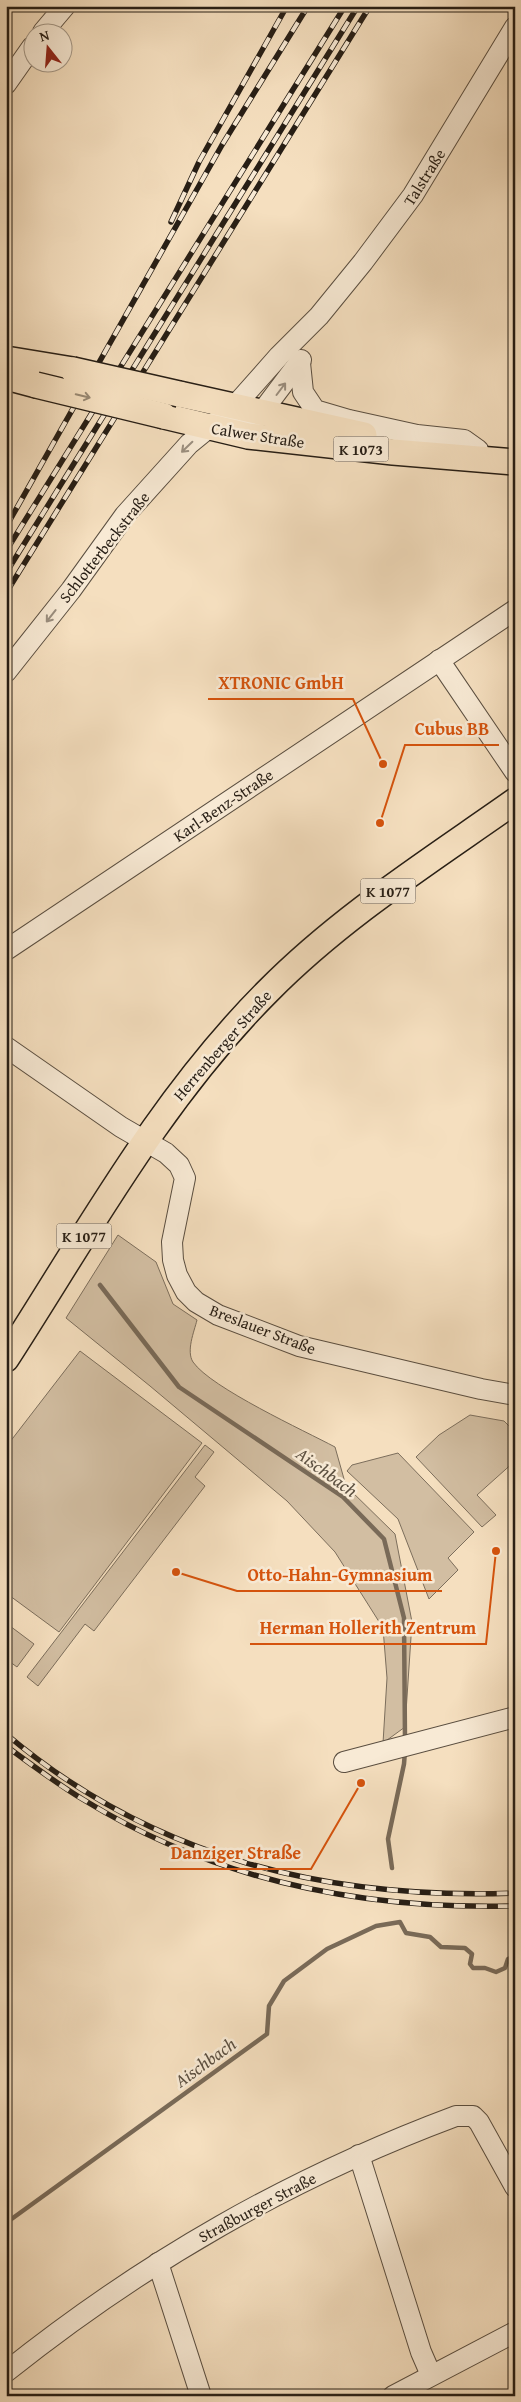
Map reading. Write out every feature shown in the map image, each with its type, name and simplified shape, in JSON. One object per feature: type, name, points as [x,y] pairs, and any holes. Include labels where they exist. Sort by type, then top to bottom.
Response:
[{"type":"main road","name":"Calwer Straße","points":[[6,359],[42,375],[164,416],[248,436],[515,462]]},
{"type":"main road","name":"Calwer Straße","points":[[6,377],[42,375],[73,370],[233,408],[414,445],[515,452]]},
{"type":"main road","name":"Herrenberger Straße","points":[[6,1359],[144,1141],[205,1060],[233,1028],[292,968],[334,931],[515,801]]},
{"type":"street","points":[[51,22],[65,6]]},
{"type":"street","name":"Talstraße","points":[[209,427],[233,408],[278,356],[319,316],[414,195],[515,27]]},
{"type":"street","points":[[6,84],[22,61]]},
{"type":"street","name":"Talstraße","points":[[209,427],[230,428],[242,426],[261,413],[300,363],[319,316]]},
{"type":"street","name":"Calwer Straße","points":[[6,346],[36,358],[42,375]]},
{"type":"street","name":"Talstraße","points":[[300,363],[300,378],[305,398]]},
{"type":"street","name":"Calwer Straße","points":[[305,398],[315,410],[326,414],[417,435],[464,440],[478,450]]},
{"type":"street","name":"Schlotterbeckstraße","points":[[6,672],[71,590],[125,515],[172,462],[209,427]]},
{"type":"street","name":"Karl-Benz-Straße","points":[[6,950],[515,610]]},
{"type":"street","points":[[439,660],[515,772]]},
{"type":"street","points":[[6,1047],[144,1141]]},
{"type":"street","name":"Breslauer Straße","points":[[144,1141],[172,1158],[179,1165],[185,1178],[172,1242],[172,1251],[177,1275],[186,1292],[196,1302],[218,1315],[299,1346],[515,1396]]},
{"type":"street","points":[[344,1762],[515,1717]]},
{"type":"street","name":"Straßburger Straße","points":[[6,2372],[88,2310],[158,2263],[227,2221],[359,2155],[456,2116],[473,2116],[485,2131],[515,2187]]},
{"type":"street","points":[[359,2155],[393,2268],[421,2352],[431,2375]]},
{"type":"street","points":[[158,2263],[199,2389]]},
{"type":"street","points":[[393,2396],[515,2332]]},
{"type":"shaded area","points":[[118,1235],[156,1262],[173,1304],[197,1320],[190,1347],[193,1362],[203,1372],[238,1396],[335,1447],[346,1486],[395,1534],[412,1622],[405,1727],[383,1743],[387,1678],[383,1628],[335,1552],[287,1501],[66,1318]]},
{"type":"shaded area","points":[[80,1351],[202,1443],[59,1632],[6,1593],[6,1447]]},
{"type":"shaded area","points":[[470,1415],[504,1421],[515,1432],[515,1461],[477,1495],[496,1515],[482,1527],[416,1457],[439,1435]]},
{"type":"shaded area","points":[[205,1445],[214,1452],[195,1477],[205,1486],[94,1631],[85,1624],[38,1686],[27,1677]]},
{"type":"shaded area","points":[[398,1453],[474,1532],[448,1558],[458,1570],[429,1599],[398,1519],[347,1471],[352,1465]]},
{"type":"shaded area","points":[[6,1623],[34,1644],[17,1667],[6,1659]]},
{"type":"waterway","name":"Aischbach","points":[[100,1285],[179,1387],[343,1497],[384,1539],[404,1618],[405,1741]]},
{"type":"waterway","name":"Aischbach","points":[[392,1868],[388,1839],[405,1751]]},
{"type":"waterway","name":"Aischbach","points":[[6,2223],[267,2034],[269,2006],[284,1981],[327,1949],[376,1926],[400,1922],[406,1933],[430,1937],[441,1947],[465,1948],[472,1954],[470,1964],[473,1968],[485,1968],[496,1972],[505,1968],[508,1959],[515,1956]]},
{"type":"railway","points":[[171,222],[199,162],[287,6]]},
{"type":"railway","points":[[6,527],[222,145],[308,6]]},
{"type":"railway","points":[[6,551],[345,6]]},
{"type":"railway","points":[[6,573],[358,6]]},
{"type":"railway","points":[[6,593],[370,6]]},
{"type":"railway","points":[[6,1734],[62,1777],[121,1812],[182,1841],[245,1863],[310,1878],[377,1889],[445,1893],[515,1893]]},
{"type":"railway","points":[[6,1746],[74,1794],[134,1828],[185,1851],[237,1870],[291,1884],[346,1895],[458,1906],[515,1906]]},
{"type":"place","name":"XTRONIC GmbH","points":[[383,764]]},
{"type":"place","name":"Cubus BB","points":[[380,823]]},
{"type":"place","name":"Herman Hollerith Zentrum","points":[[496,1551]]},
{"type":"place","name":"Otto-Hahn-Gymnasium","points":[[176,1572]]},
{"type":"place","name":"Danziger Straße","points":[[361,1783]]}]
